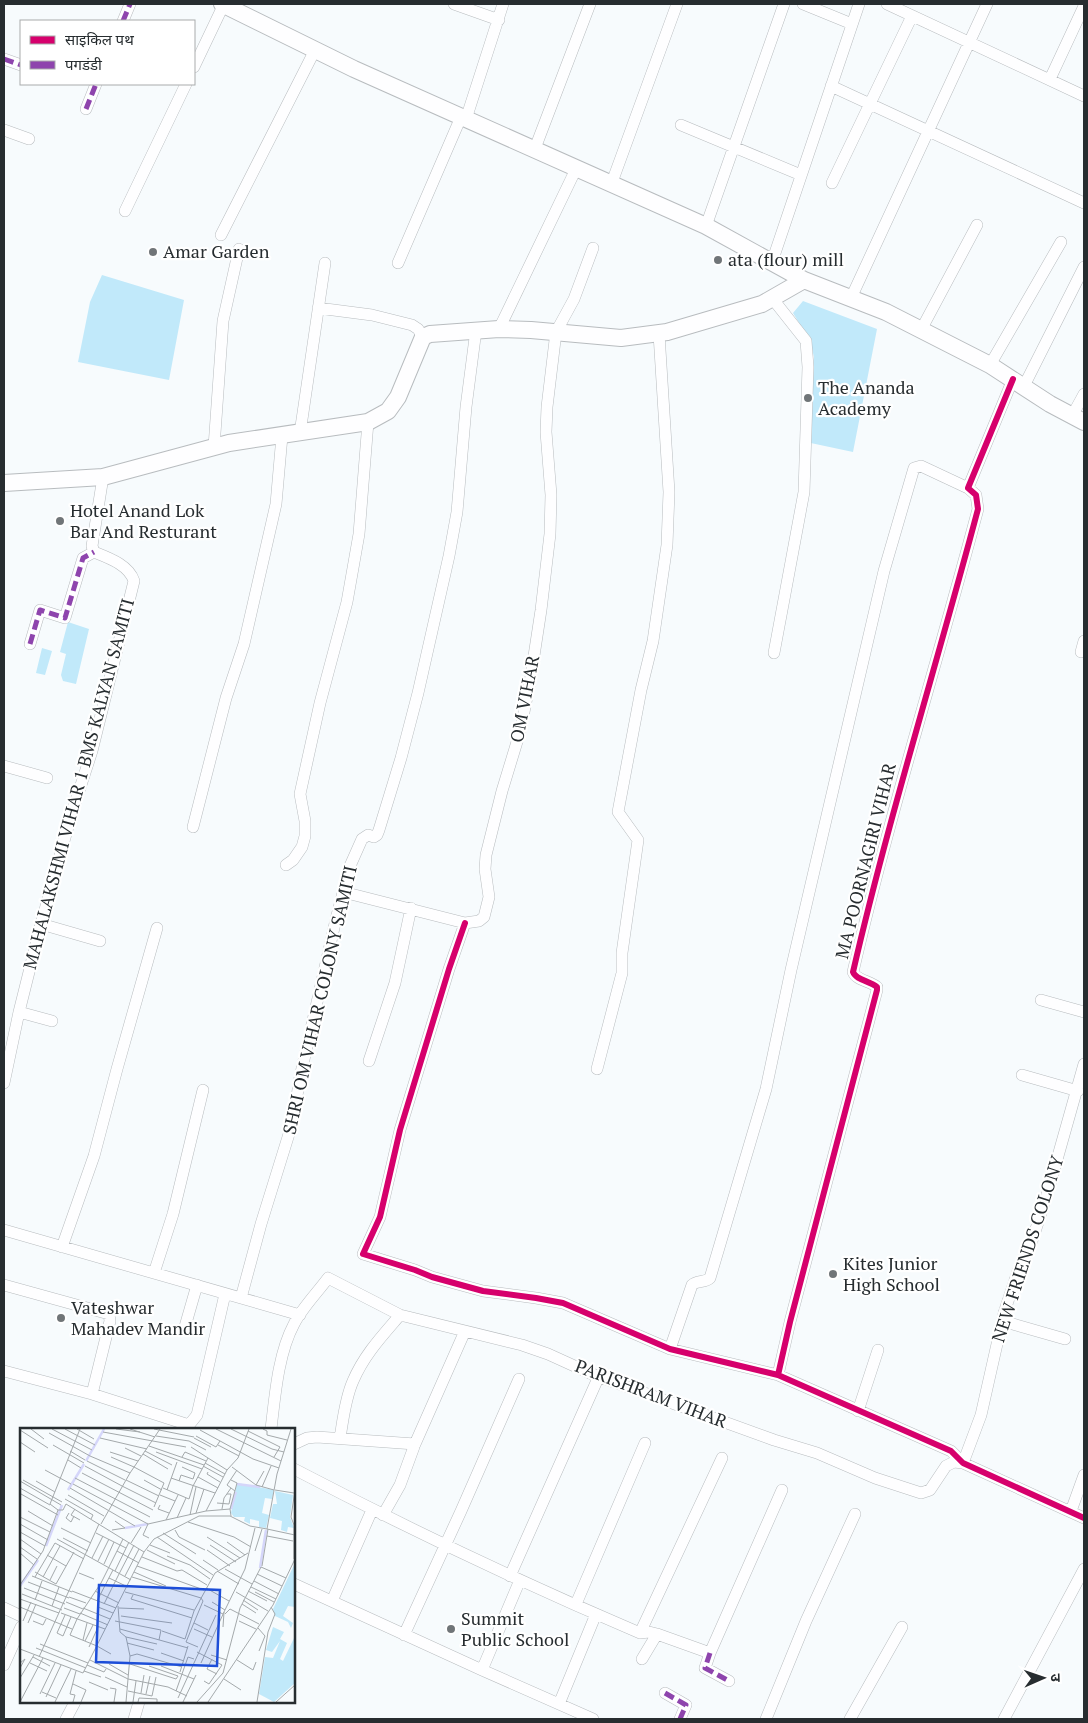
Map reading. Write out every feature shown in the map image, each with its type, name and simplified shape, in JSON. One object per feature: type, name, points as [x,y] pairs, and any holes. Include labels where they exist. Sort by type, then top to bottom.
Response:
[{"type":"street","points":[[122,20],[130,4]]},
{"type":"street","points":[[454,4],[498,20]]},
{"type":"street","points":[[398,263],[464,118],[503,4]]},
{"type":"street","points":[[534,151],[590,4]]},
{"type":"street","points":[[611,185],[676,4]]},
{"type":"street","points":[[706,226],[784,4]]},
{"type":"street","points":[[803,4],[852,24]]},
{"type":"street","points":[[772,262],[859,4]]},
{"type":"street","points":[[887,4],[907,10],[969,42],[1084,96]]},
{"type":"street","points":[[851,298],[987,4]]},
{"type":"street","points":[[195,65],[227,5],[315,50],[534,151],[706,226],[804,280],[886,312],[990,365],[1050,404],[1078,419],[1084,394]]},
{"type":"street","points":[[1050,79],[1084,6]]},
{"type":"street","points":[[832,183],[869,104],[907,10]]},
{"type":"street","points":[[222,235],[315,50]]},
{"type":"street","points":[[4,59],[20,65]]},
{"type":"street","points":[[86,109],[96,85]]},
{"type":"street","points":[[125,211],[186,85]]},
{"type":"street","points":[[831,86],[1084,202]]},
{"type":"street","points":[[681,125],[801,175]]},
{"type":"street","points":[[4,130],[29,139]]},
{"type":"street","points":[[499,329],[576,169]]},
{"type":"street","points":[[921,330],[977,225]]},
{"type":"street","points":[[990,365],[1061,242]]},
{"type":"street","points":[[556,332],[574,299],[593,248]]},
{"type":"street","points":[[214,447],[223,321],[239,249]]},
{"type":"street","points":[[300,433],[325,263]]},
{"type":"street","points":[[670,1349],[692,1285],[695,1282],[706,1281],[710,1278],[766,1089],[877,600],[914,468],[921,466],[968,488],[1019,383],[1084,267]]},
{"type":"street","points":[[4,483],[103,477],[229,443],[368,422],[388,411],[398,396],[423,337],[430,334],[499,329],[621,338],[658,334],[762,304],[804,280]]},
{"type":"street","points":[[772,298],[806,341],[808,367],[804,492],[774,653]]},
{"type":"street","points":[[318,308],[372,315],[412,325],[418,329],[423,337]]},
{"type":"street","name":"SHRI OM VIHAR COLONY SAMITI","points":[[241,1298],[292,1121],[300,1077],[350,866],[362,840],[368,835],[374,837],[379,830],[418,694],[455,521],[470,370],[476,330]]},
{"type":"street","name":"OM VIHAR","points":[[465,923],[479,921],[484,917],[487,909],[489,897],[486,855],[502,791],[520,732],[530,682],[550,534],[551,495],[546,406],[556,332]]},
{"type":"street","points":[[597,1069],[622,973],[622,953],[638,840],[618,812],[641,690],[653,640],[667,545],[669,492],[658,334]]},
{"type":"street","points":[[286,865],[302,847],[305,836],[305,820],[300,794],[320,703],[347,602],[359,534],[368,422]]},
{"type":"street","points":[[193,827],[226,698],[244,644],[276,504],[282,436]]},
{"type":"street","points":[[30,644],[40,610],[65,618],[83,558],[94,552],[92,546],[103,477]]},
{"type":"street","name":"MA POORNAGIRI VIHAR","points":[[778,1375],[790,1322],[877,990],[873,984],[855,976],[853,972],[874,881],[909,753],[945,634],[978,509],[976,496],[968,488]]},
{"type":"street","name":"MAHALAKSHMI VIHAR 1 BMS KALYAN SAMITI","points":[[4,1083],[41,924],[92,752],[134,581],[132,574],[112,559],[94,552]]},
{"type":"street","points":[[4,766],[47,778]]},
{"type":"street","points":[[343,892],[465,923],[400,1130],[380,1217],[363,1254],[432,1277],[483,1291],[563,1303],[670,1349],[778,1375],[951,1451],[963,1463],[1084,1518]]},
{"type":"street","points":[[368,1061],[395,983],[411,908]]},
{"type":"street","points":[[41,924],[100,941]]},
{"type":"street","points":[[62,1247],[94,1156],[157,928]]},
{"type":"street","points":[[1041,1000],[1084,1012]]},
{"type":"street","points":[[19,1012],[52,1021]]},
{"type":"street","name":"NEW FRIENDS COLONY","points":[[963,1463],[981,1415],[1002,1321],[1018,1272],[1032,1241],[1047,1196],[1078,1091],[1084,1064]]},
{"type":"street","points":[[1022,1075],[1078,1091]]},
{"type":"street","points":[[154,1273],[173,1214],[203,1090]]},
{"type":"street","points":[[4,1230],[300,1315],[294,1324],[286,1346],[270,1428]]},
{"type":"street","name":"PARISHRAM VIHAR","points":[[300,1315],[328,1278],[400,1315],[522,1344],[600,1376],[774,1440],[817,1453],[876,1478],[921,1493],[930,1490],[946,1466],[954,1462],[963,1463]]},
{"type":"street","points":[[4,1285],[109,1314],[110,1321],[92,1394]]},
{"type":"street","points":[[184,1330],[197,1285]]},
{"type":"street","points":[[4,1371],[92,1394],[188,1427],[197,1415],[226,1294]]},
{"type":"street","points":[[340,1438],[352,1382],[376,1342],[400,1315]]},
{"type":"street","points":[[1002,1321],[1064,1338]]},
{"type":"street","points":[[383,1515],[400,1485],[415,1444],[465,1331]]},
{"type":"street","points":[[858,1411],[878,1350]]},
{"type":"street","points":[[482,1670],[515,1578],[600,1376]]},
{"type":"street","points":[[404,1635],[519,1379]]},
{"type":"street","points":[[295,1444],[307,1438],[318,1437],[415,1444]]},
{"type":"street","points":[[576,1604],[645,1443]]},
{"type":"street","points":[[640,1633],[722,1458]]},
{"type":"street","points":[[295,1470],[372,1510],[596,1614],[640,1633],[657,1634],[710,1653]]},
{"type":"street","points":[[1071,1511],[1084,1475]]},
{"type":"street","points":[[728,1681],[705,1668],[782,1490]]},
{"type":"street","points":[[332,1601],[372,1510]]},
{"type":"street","points":[[766,1719],[806,1621],[855,1514]]},
{"type":"street","points":[[1004,1719],[1084,1569]]},
{"type":"street","points":[[295,1584],[593,1719]]},
{"type":"street","points":[[4,1608],[20,1616]]},
{"type":"street","points":[[559,1704],[596,1614]]},
{"type":"street","points":[[850,1719],[902,1627]]},
{"type":"street","points":[[4,1665],[20,1629]]},
{"type":"street","points":[[642,1659],[657,1634]]},
{"type":"street","points":[[665,1693],[686,1705],[680,1719]]},
{"type":"street","points":[[66,1719],[74,1703]]},
{"type":"street","points":[[134,1719],[139,1703]]},
{"type":"shaded area","points":[[102,275],[184,300],[169,380],[78,362],[90,302]]},
{"type":"shaded area","points":[[803,301],[877,329],[853,452],[806,442],[814,357],[810,341],[793,313]]},
{"type":"shaded area","points":[[68,622],[89,629],[76,684],[63,681],[61,675],[66,654],[60,652]]},
{"type":"shaded area","points":[[42,648],[52,651],[45,675],[36,673]]},
{"type":"marked path","points":[[123,20],[130,4]]},
{"type":"marked path","points":[[4,59],[20,65]]},
{"type":"marked path","points":[[86,109],[96,85]]},
{"type":"marked path","points":[[30,644],[40,610],[65,618],[83,558],[94,552]]},
{"type":"marked path","points":[[710,1653],[705,1668],[729,1681]]},
{"type":"marked path","points":[[665,1693],[686,1705],[680,1719]]},
{"type":"cycle path","points":[[778,1375],[790,1322],[877,990],[877,987],[857,977],[853,972],[898,798],[978,509],[976,495],[968,488],[1013,379]]},
{"type":"cycle path","points":[[465,923],[400,1130],[380,1217],[363,1254],[432,1277],[483,1291],[563,1303],[670,1349],[778,1375],[951,1451],[963,1463],[1084,1518]]},
{"type":"place","name":"Amar Garden","points":[[153,252]]},
{"type":"place","name":"ata (flour) mill","points":[[718,260]]},
{"type":"place","name":"The Ananda Academy","points":[[808,398]]},
{"type":"place","name":"Hotel Anand Lok Bar And Resturant","points":[[60,521]]},
{"type":"place","name":"Kites Junior High School","points":[[833,1274]]},
{"type":"place","name":"Vateshwar Mahadev Mandir","points":[[61,1318]]},
{"type":"place","name":"Summit Public School","points":[[451,1629]]}]
